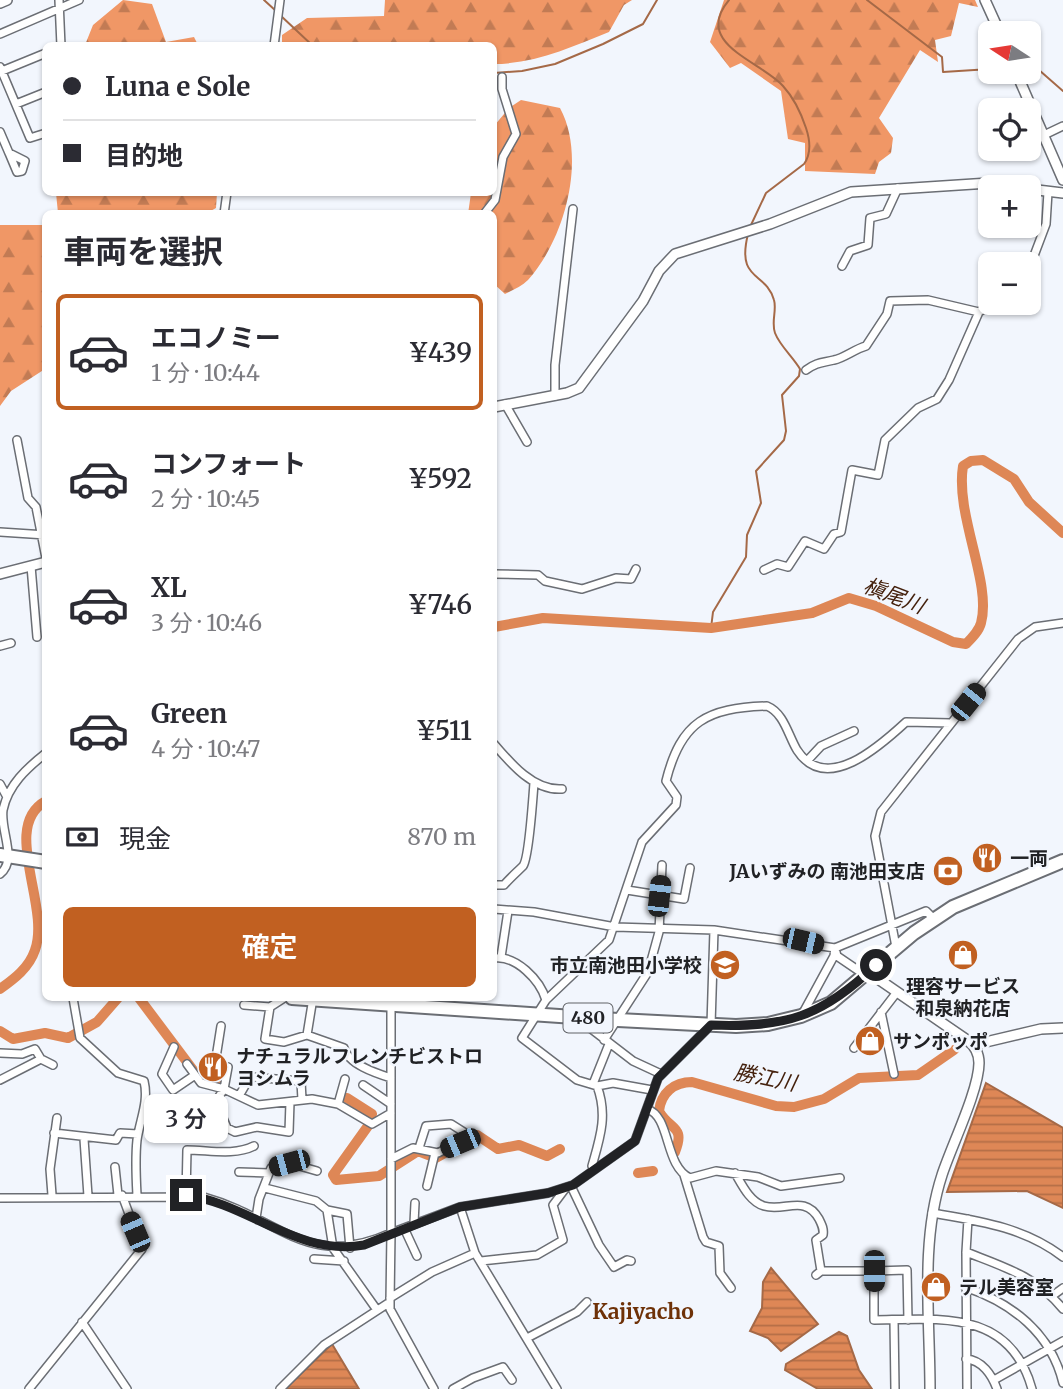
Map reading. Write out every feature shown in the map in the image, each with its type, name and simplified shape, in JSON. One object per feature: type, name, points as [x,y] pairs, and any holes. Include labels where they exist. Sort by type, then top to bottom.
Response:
[{"type":"highway","points":[[8,856],[42,862]]},
{"type":"highway","name":"480","points":[[370,1001],[577,1018],[711,1025],[768,1024],[801,1016],[831,1003],[896,947],[934,919],[976,896],[1063,861]]},
{"type":"street","points":[[0,3],[6,0]]},
{"type":"street","points":[[0,34],[60,4],[79,0]]},
{"type":"street","points":[[275,42],[280,0]]},
{"type":"street","points":[[985,0],[995,21]]},
{"type":"street","points":[[60,4],[61,42]]},
{"type":"street","points":[[42,54],[1,69],[30,138],[42,134]]},
{"type":"street","points":[[497,189],[503,157],[516,134],[502,89],[502,77]]},
{"type":"street","points":[[1021,84],[1063,180]]},
{"type":"street","points":[[16,104],[42,94]]},
{"type":"street","points":[[1044,135],[1063,126]]},
{"type":"street","points":[[0,132],[9,153]]},
{"type":"street","points":[[497,406],[555,396],[579,388],[643,300],[659,271],[675,254],[770,224],[842,194],[978,184]]},
{"type":"street","points":[[842,265],[850,251],[869,245],[870,218],[886,214],[898,188]]},
{"type":"street","points":[[1041,191],[1063,193]]},
{"type":"street","points":[[1035,252],[1046,224],[1048,192]]},
{"type":"street","points":[[555,396],[555,365],[573,209]]},
{"type":"street","points":[[806,370],[822,360],[835,360],[851,350],[866,346],[887,314],[890,301],[928,300],[978,312]]},
{"type":"street","points":[[764,570],[777,564],[788,567],[805,541],[824,549],[834,534],[841,532],[852,470],[878,475],[885,440],[918,408],[937,399],[949,380],[978,314]]},
{"type":"street","points":[[505,404],[527,442]]},
{"type":"street","points":[[17,440],[28,498],[36,507],[42,531]]},
{"type":"street","points":[[0,532],[42,535]]},
{"type":"street","points":[[0,575],[42,562]]},
{"type":"street","points":[[31,566],[37,637]]},
{"type":"street","points":[[497,575],[538,575],[545,581],[582,589],[616,578],[631,579],[636,569]]},
{"type":"street","points":[[896,947],[874,836],[877,820],[1018,639],[1035,627],[1063,623]]},
{"type":"street","points":[[0,646],[11,643]]},
{"type":"street","points":[[652,1090],[613,1083],[595,1085],[571,1076],[522,1038],[546,1000],[603,948],[615,927],[645,836],[676,805],[677,797],[666,781],[681,741],[694,723],[727,712],[767,706],[779,716],[807,761],[817,767],[836,769],[880,743],[906,722],[951,723]]},
{"type":"street","points":[[807,761],[821,746],[854,731]]},
{"type":"street","points":[[497,747],[534,783],[547,788],[562,789]]},
{"type":"street","points":[[0,874],[6,870],[8,856],[3,824],[7,797],[23,773],[42,756]]},
{"type":"street","points":[[497,885],[504,885],[525,862],[527,836],[533,819],[534,783]]},
{"type":"street","points":[[0,784],[7,797]]},
{"type":"street","points":[[594,1170],[603,1133],[602,1105],[595,1085],[606,1042],[648,972],[659,926],[662,865]]},
{"type":"street","points":[[627,890],[684,899],[690,868]]},
{"type":"street","points":[[497,909],[566,917],[615,927],[659,926],[714,930],[835,948],[926,911],[934,919]]},
{"type":"street","points":[[508,911],[497,957],[520,966],[543,990],[546,1000]]},
{"type":"street","points":[[481,1261],[537,1255],[563,1240],[553,1205],[568,1187],[635,1141],[652,1090],[661,1074],[711,1025],[714,930]]},
{"type":"street","points":[[835,948],[837,956],[862,973],[869,972],[973,1045],[979,1067],[941,1177],[932,1213],[930,1389]]},
{"type":"street","points":[[801,1016],[834,956],[835,948]]},
{"type":"street","points":[[854,1048],[897,992]]},
{"type":"street","points":[[74,1001],[79,1033],[118,1073],[144,1081],[147,1093],[138,1134],[135,1180],[137,1195]]},
{"type":"street","points":[[244,1005],[270,1007],[279,1001]]},
{"type":"street","points":[[307,1035],[313,1001]]},
{"type":"street","points":[[399,1002],[391,1078],[390,1309],[434,1389]]},
{"type":"street","points":[[270,1007],[265,1039],[284,1042],[307,1035],[344,1048],[348,1057],[370,1072],[391,1078]]},
{"type":"street","points":[[881,1012],[894,1074]]},
{"type":"street","points":[[577,1018],[633,1061],[661,1074]]},
{"type":"street","points":[[221,1026],[215,1064],[228,1067],[224,1089],[216,1101],[216,1106],[227,1128],[235,1132],[257,1127],[289,1132],[290,1102]]},
{"type":"street","points":[[973,1045],[1041,1029],[1063,1028]]},
{"type":"street","points":[[174,1047],[162,1074],[173,1090],[195,1075]]},
{"type":"street","points":[[0,1052],[22,1054],[34,1049],[41,1059],[53,1065]]},
{"type":"street","points":[[0,1080],[41,1059]]},
{"type":"street","points":[[187,1064],[201,1083],[266,1106],[312,1099],[338,1104],[366,1123],[377,1122],[391,1113]]},
{"type":"street","points":[[239,1097],[250,1077],[302,1081],[302,1100]]},
{"type":"street","points":[[338,1104],[345,1079]]},
{"type":"street","points":[[363,1085],[391,1104]]},
{"type":"street","points":[[646,1109],[657,1118],[678,1171],[684,1175],[695,1178],[716,1171],[734,1173],[763,1178],[780,1186],[840,1178]]},
{"type":"street","points":[[52,1195],[50,1170],[57,1118]]},
{"type":"street","points":[[419,1148],[426,1126],[451,1124],[470,1136],[434,1155]]},
{"type":"street","points":[[54,1133],[84,1139],[116,1140],[120,1133],[138,1134]]},
{"type":"street","points":[[84,1139],[88,1196]]},
{"type":"street","points":[[186,1195],[187,1150],[222,1150],[233,1153],[254,1146]]},
{"type":"street","points":[[391,1166],[406,1150],[419,1148],[434,1155]]},
{"type":"street","points":[[428,1186],[434,1155]]},
{"type":"street","points":[[256,1218],[259,1199],[271,1168],[289,1163],[317,1171]]},
{"type":"street","points":[[29,1389],[142,1248],[120,1195],[115,1167]]},
{"type":"street","points":[[239,1172],[269,1173]]},
{"type":"street","points":[[734,1173],[757,1203],[773,1208],[801,1204],[816,1214],[824,1229],[823,1235],[816,1240],[818,1273],[907,1270],[908,1320]]},
{"type":"street","points":[[684,1175],[703,1237],[706,1242],[719,1246],[720,1273],[731,1288]]},
{"type":"street","points":[[0,1198],[52,1195],[186,1195],[220,1202],[310,1243],[332,1248],[349,1248],[364,1245],[460,1207],[568,1187]]},
{"type":"street","points":[[568,1187],[614,1267],[627,1260],[631,1261]]},
{"type":"street","points":[[265,1188],[316,1201],[327,1210],[347,1214],[349,1248]]},
{"type":"street","points":[[414,1223],[415,1203]]},
{"type":"street","points":[[460,1207],[475,1253],[556,1389]]},
{"type":"street","points":[[327,1210],[332,1248],[377,1310]]},
{"type":"street","points":[[932,1213],[1020,1232],[1063,1257]]},
{"type":"street","points":[[967,1389],[965,1287],[968,1219]]},
{"type":"street","points":[[404,1227],[417,1256]]},
{"type":"street","points":[[966,1252],[1018,1271],[1052,1296],[1063,1309]]},
{"type":"street","points":[[280,1389],[324,1345],[432,1272],[475,1253]]},
{"type":"street","points":[[314,1259],[344,1261]]},
{"type":"street","points":[[874,1271],[874,1321],[966,1322],[1005,1341],[1023,1364],[1031,1389]]},
{"type":"street","points":[[965,1287],[1016,1310],[1049,1349],[1058,1364],[1063,1383]]},
{"type":"street","points":[[1052,1296],[1063,1288]]},
{"type":"street","points":[[527,1338],[577,1312],[587,1303]]},
{"type":"street","points":[[894,1320],[895,1389]]},
{"type":"street","points":[[82,1322],[127,1389]]},
{"type":"street","points":[[994,1380],[1063,1341]]},
{"type":"street","points":[[966,1359],[978,1363],[994,1380],[997,1389]]},
{"type":"street","points":[[453,1389],[503,1367],[512,1380]]},
{"type":"green space","points":[[123,0],[152,4],[166,42],[86,42],[93,25]]},
{"type":"green space","points":[[385,0],[632,0],[624,5],[609,32],[553,54],[509,63],[497,64],[497,42],[282,42],[282,35],[307,18],[384,16]]},
{"type":"green space","points":[[724,0],[975,0],[978,7],[959,3],[951,36],[935,40],[938,62],[920,50],[879,118],[893,138],[891,153],[879,162],[875,174],[805,171],[805,143],[788,139],[781,91],[741,63],[730,68],[710,42]]},
{"type":"green space","points":[[194,37],[196,42],[166,42]]},
{"type":"green space","points":[[521,100],[560,108],[568,128],[572,150],[568,197],[562,221],[552,243],[528,280],[505,294],[497,287],[497,210],[469,210],[471,196],[497,196],[497,122],[509,108]]},
{"type":"green space","points":[[56,196],[217,196],[216,208],[212,210],[58,210]]},
{"type":"green space","points":[[0,225],[42,225],[42,371],[11,391],[0,406]]},
{"type":"shaded area","points":[[986,1083],[1063,1128],[1063,1208],[1027,1191],[947,1192]]},
{"type":"shaded area","points":[[771,1268],[818,1324],[781,1351],[768,1338],[750,1331],[762,1308],[763,1282]]},
{"type":"shaded area","points":[[839,1332],[847,1336],[859,1370],[872,1389],[818,1389],[785,1370],[786,1364]]},
{"type":"shaded area","points":[[332,1344],[359,1389],[285,1389]]},
{"type":"waterway","points":[[264,0],[276,11]]},
{"type":"waterway","points":[[497,73],[555,64],[603,44],[643,24],[657,0]]},
{"type":"waterway","points":[[729,0],[720,15],[719,28],[724,40],[783,86],[802,117],[809,142],[804,164],[766,193],[751,225]]},
{"type":"waterway","points":[[867,0],[942,57],[943,72],[978,70]]},
{"type":"waterway","points":[[280,15],[309,42]]},
{"type":"waterway","points":[[1041,72],[1063,91]]},
{"type":"waterway","points":[[711,628],[713,612],[746,557],[747,535],[761,503],[756,471],[784,440],[786,431],[782,395],[799,376],[800,369],[775,333],[775,304],[770,291],[749,268],[745,249],[748,234]]},
{"type":"waterway","name":"槇尾川","points":[[497,626],[543,618],[711,628],[812,613],[849,598],[876,606],[953,642],[966,644],[980,626],[983,607],[982,588],[964,506],[963,466],[971,461],[983,460],[1014,479],[1029,502],[1063,533]]},
{"type":"waterway","name":"槇尾川","points":[[0,989],[25,968],[35,950],[37,912],[29,868],[27,829],[33,813],[42,805]]},
{"type":"waterway","name":"勝江川","points":[[0,1031],[13,1039],[45,1033],[68,1038],[97,1022],[115,1001]]},
{"type":"waterway","name":"勝江川","points":[[141,1001],[199,1078],[222,1083]]},
{"type":"waterway","name":"勝江川","points":[[675,1152],[679,1137],[675,1128],[659,1111],[662,1099],[674,1086],[692,1082],[776,1106],[794,1107],[824,1099],[859,1078],[918,1075],[954,1050]]},
{"type":"waterway","name":"勝江川","points":[[347,1098],[372,1114]]},
{"type":"waterway","name":"勝江川","points":[[368,1126],[333,1175],[336,1180],[379,1176],[418,1151],[436,1158],[477,1135],[498,1149],[519,1145],[547,1156],[560,1149]]},
{"type":"waterway","name":"勝江川","points":[[638,1173],[653,1171]]},
{"type":"place","name":"一両","points":[[987,858]]},
{"type":"place","name":"JAいずみの 南池田支店","points":[[948,871]]},
{"type":"place","name":"理容サービス 和泉納花店","points":[[963,955]]},
{"type":"place","name":"市立南池田小学校","points":[[725,965]]},
{"type":"place","name":"サンポッポ","points":[[870,1041]]},
{"type":"place","name":"ナチュラルフレンチビストロ ヨシムラ","points":[[213,1067]]},
{"type":"place","name":"テル美容室","points":[[936,1287]]},
{"type":"district","name":"Kajiyacho","points":[[643,1312]]},
{"type":"route","points":[[186,1195],[232,1206],[310,1243],[332,1248],[349,1248],[364,1245],[434,1215],[460,1207],[561,1190],[573,1185],[635,1141],[654,1084],[682,1051],[711,1025],[768,1024],[801,1016],[831,1003],[876,965]]}]
